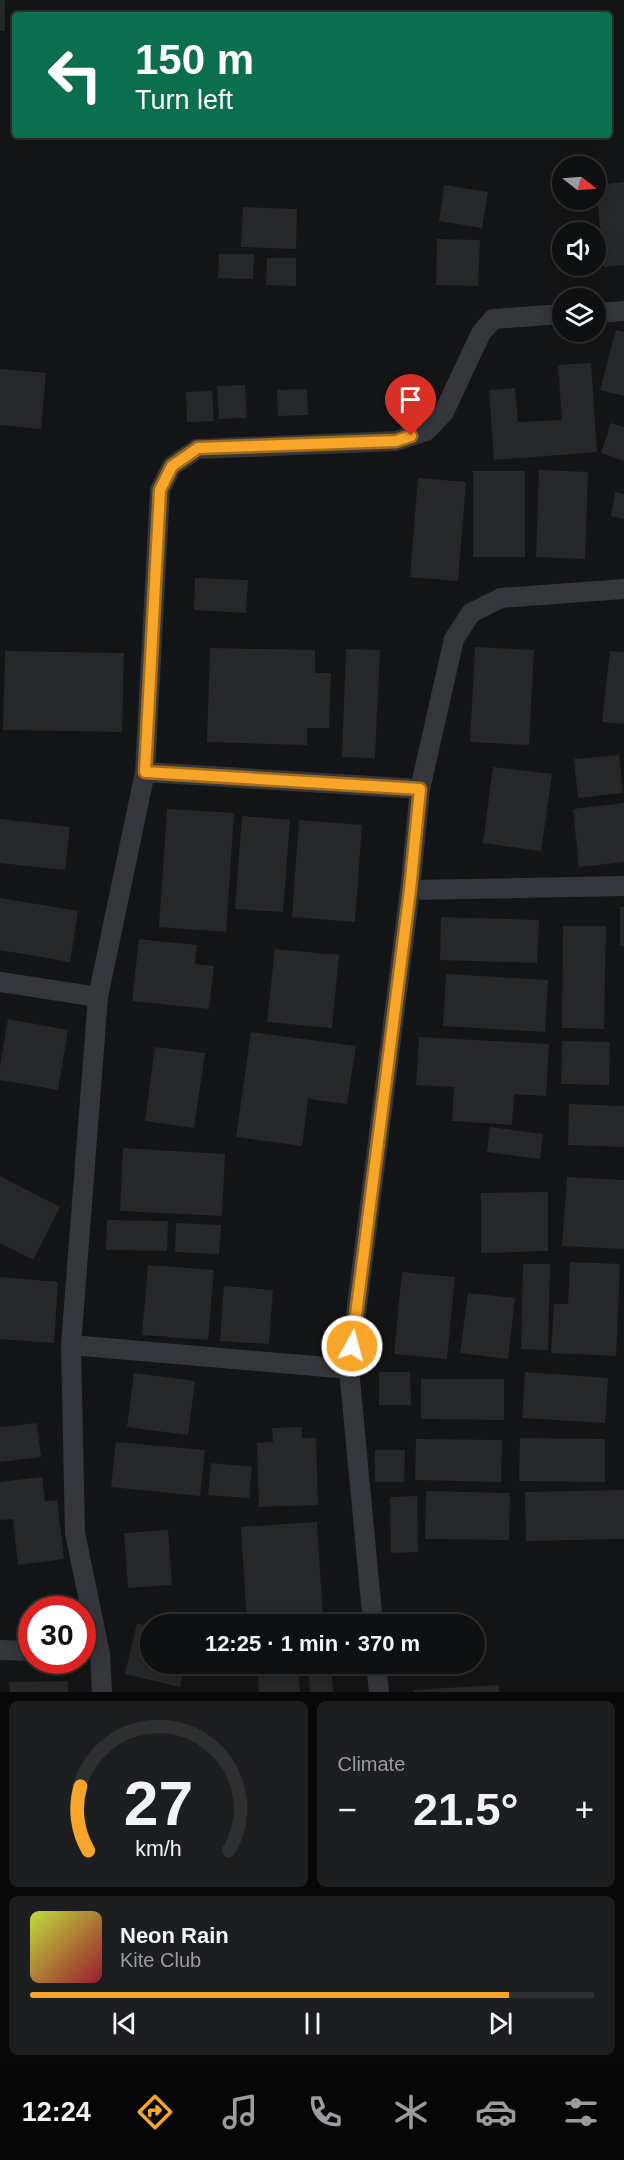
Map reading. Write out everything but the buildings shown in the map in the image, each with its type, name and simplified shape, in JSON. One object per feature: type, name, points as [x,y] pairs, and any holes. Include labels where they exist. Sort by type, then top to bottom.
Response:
[{"type":"street","points":[[606,312],[624,311]]},
{"type":"street","points":[[83,1596],[75,1533],[71,1345],[98,997],[145,772],[160,490],[172,466],[198,448],[396,441],[426,431],[444,412],[481,333],[493,319],[552,315]]},
{"type":"street","points":[[372,1614],[349,1369],[410,890],[420,789],[454,639],[471,613],[501,598],[624,589]]},
{"type":"street","points":[[145,772],[420,789]]},
{"type":"street","points":[[410,890],[624,886]]},
{"type":"street","points":[[0,982],[98,997]]},
{"type":"street","points":[[71,1345],[349,1369]]},
{"type":"street","points":[[0,1650],[18,1651]]},
{"type":"street","points":[[96,1671],[102,1692]]},
{"type":"street","points":[[377,1674],[379,1692]]},
{"type":"route","points":[[352,1346],[410,890],[420,789],[145,772],[160,490],[172,466],[198,448],[396,441],[411,436]]}]
